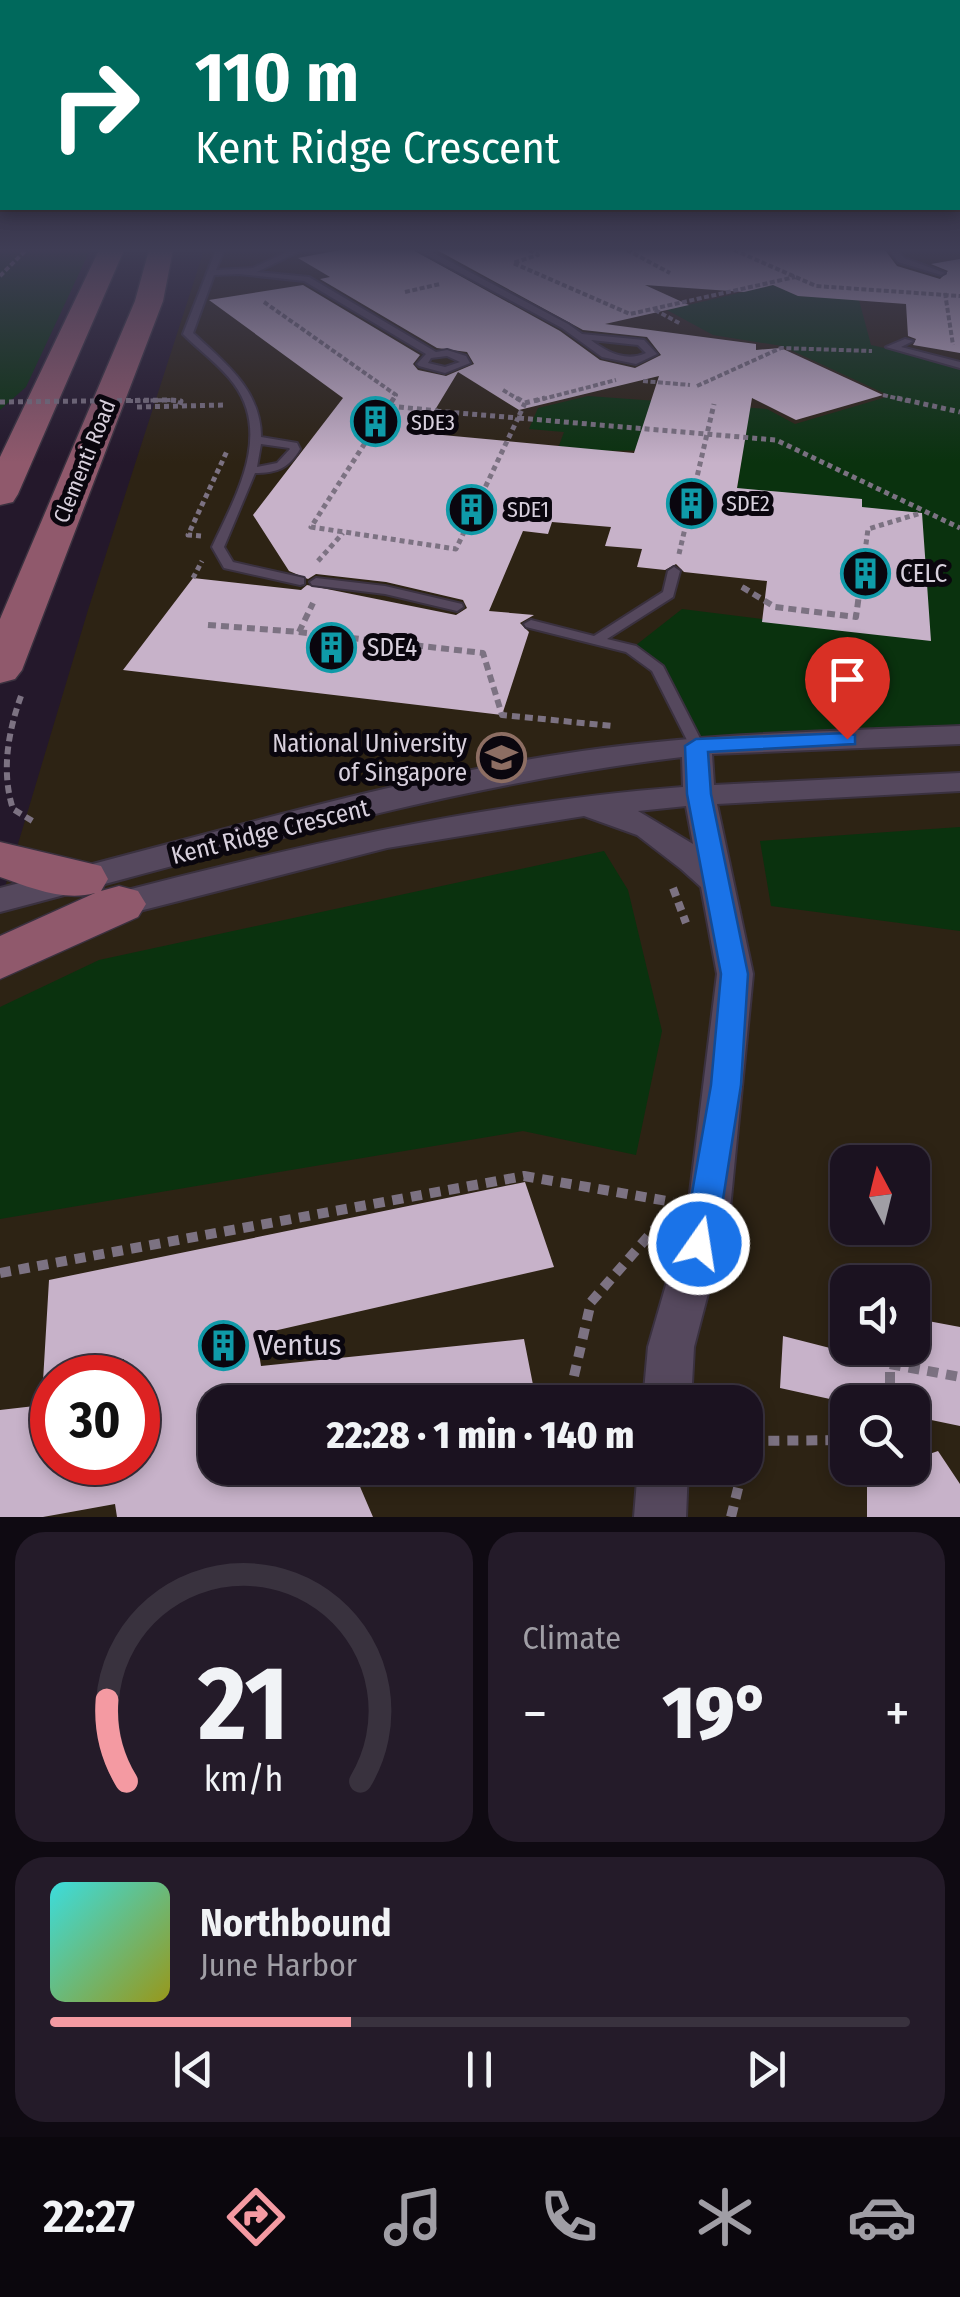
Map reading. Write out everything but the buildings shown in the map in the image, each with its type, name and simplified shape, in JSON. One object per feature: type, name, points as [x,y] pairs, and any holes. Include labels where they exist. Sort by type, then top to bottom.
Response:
[{"type":"main road","points":[[0,494],[80,321]]},
{"type":"main road","name":"Clementi Road","points":[[0,670],[141,321]]},
{"type":"main road","points":[[0,859],[100,891]]},
{"type":"main road","points":[[0,959],[100,891]]},
{"type":"street","name":"Kent Ridge Crescent","points":[[0,936],[100,891],[458,784],[580,760],[696,746],[960,735]]},
{"type":"street","points":[[669,1385],[671,1347],[708,1209],[726,1085],[735,974],[699,794],[696,746]]},
{"type":"street","name":"Kent Ridge Crescent","points":[[0,900],[100,891],[554,809],[699,794],[960,782]]},
{"type":"street","points":[[554,809],[608,812],[638,822],[665,838],[720,886]]},
{"type":"lane","points":[[193,321],[188,334],[240,385],[251,404],[258,440],[218,547],[228,565],[300,580]]},
{"type":"lane","points":[[377,321],[434,354]]},
{"type":"lane","points":[[553,321],[583,337],[604,356],[636,361],[652,354],[641,342],[583,337]]},
{"type":"lane","points":[[908,341],[892,344],[899,352],[928,355],[960,365]]},
{"type":"lane","points":[[248,470],[278,470],[288,463],[295,450],[293,444],[258,440]]},
{"type":"lane","points":[[596,640],[669,594],[674,572]]},
{"type":"lane","points":[[316,582],[384,590],[457,607]]},
{"type":"lane","points":[[531,624],[631,650],[658,668],[696,746]]},
{"type":"path","points":[[291,321],[396,395],[311,527],[456,550],[525,403]]},
{"type":"path","points":[[675,321],[681,324]]},
{"type":"path","points":[[950,321],[954,346]]},
{"type":"path","points":[[638,381],[693,386],[781,348],[899,352]]},
{"type":"path","points":[[502,390],[525,403],[620,380]]},
{"type":"path","points":[[882,395],[960,412]]},
{"type":"path","points":[[0,402],[181,400],[179,406],[251,404]]},
{"type":"path","points":[[674,572],[714,404]]},
{"type":"path","points":[[390,406],[776,440],[960,528]]},
{"type":"path","points":[[742,587],[775,607],[856,618],[868,529],[922,513]]},
{"type":"path","points":[[300,580],[344,532]]},
{"type":"path","points":[[299,632],[316,598]]},
{"type":"path","points":[[208,624],[484,654],[502,714],[618,727]]},
{"type":"path","points":[[668,879],[689,933]]},
{"type":"path","points":[[0,1273],[524,1176],[648,1198]]},
{"type":"path","points":[[574,1376],[591,1302],[666,1216],[674,1185]]},
{"type":"path","points":[[890,1385],[890,1364],[960,1377]]},
{"type":"path","points":[[763,1441],[830,1440]]},
{"type":"path","points":[[731,1517],[739,1485]]},
{"type":"shaded area","name":"National University of Singapore","points":[[181,321],[960,321],[960,1517],[0,1517],[0,904],[88,610]]},
{"type":"green space","points":[[0,321],[57,321],[26,387],[0,410]]},
{"type":"green space","points":[[687,321],[865,321],[871,345],[960,365],[960,735],[697,746],[658,669],[631,649],[682,609],[931,640],[862,507],[737,490],[743,450],[557,451],[564,432],[529,429],[538,408],[588,396],[767,409],[795,424],[890,396],[782,346],[713,335]]},
{"type":"green space","points":[[960,827],[960,931],[771,906],[760,841]]},
{"type":"green space","points":[[604,851],[628,890],[662,1031],[636,1155],[523,1131],[0,1219],[0,1007],[99,960]]},
{"type":"place","name":"SDE3","points":[[376,422]]},
{"type":"place","name":"SDE2","points":[[691,503]]},
{"type":"place","name":"SDE1","points":[[472,509]]},
{"type":"place","name":"CELC","points":[[865,573]]},
{"type":"place","name":"SDE4","points":[[332,647]]},
{"type":"place","name":"National University of Singapore","points":[[502,757]]},
{"type":"place","name":"Ventus","points":[[223,1345]]},
{"type":"route","points":[[699,1244],[708,1209],[726,1085],[735,974],[699,794],[696,746],[847,739]]}]
